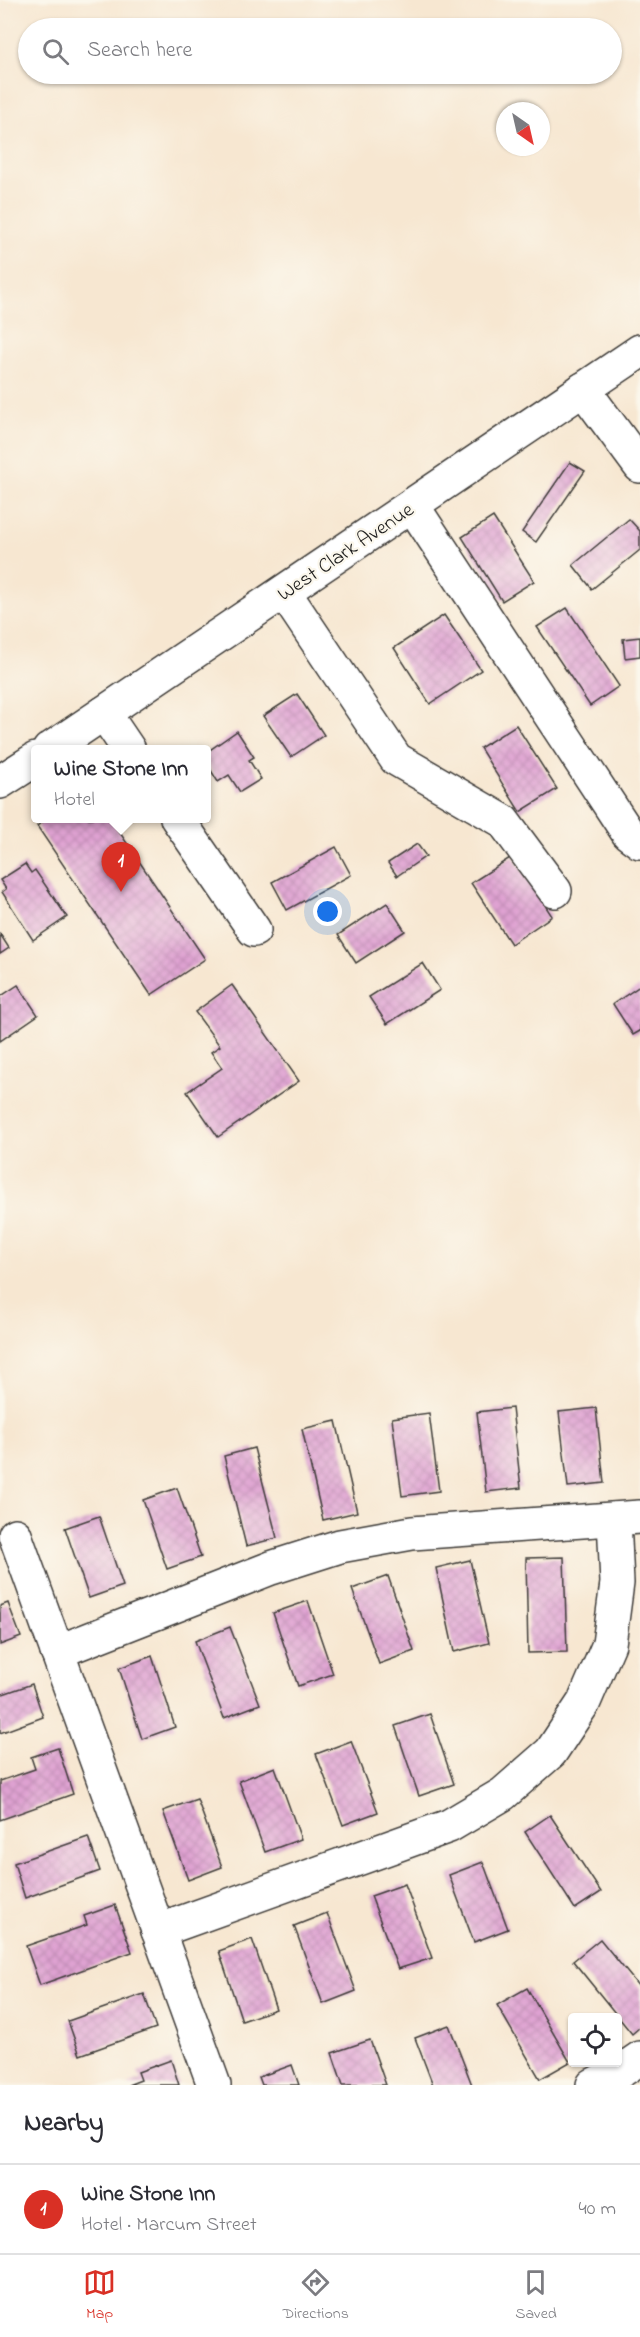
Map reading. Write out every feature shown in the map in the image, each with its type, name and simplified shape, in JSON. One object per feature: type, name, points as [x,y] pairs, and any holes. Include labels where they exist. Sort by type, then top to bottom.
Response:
[{"type":"main road","name":"West Clark Avenue","points":[[56,745],[640,351]]},
{"type":"main road","points":[[583,389],[640,466]]},
{"type":"main road","points":[[412,506],[628,833],[640,842]]},
{"type":"main road","points":[[284,592],[396,759],[503,821],[555,891]]},
{"type":"main road","points":[[104,713],[126,745]]},
{"type":"main road","points":[[0,782],[31,762]]},
{"type":"main road","points":[[180,823],[254,930]]},
{"type":"main road","points":[[57,1652],[271,1568],[340,1546],[412,1533],[627,1518],[609,1644],[584,1702],[550,1752],[502,1794],[449,1826],[158,1931]]},
{"type":"main road","points":[[15,1535],[214,2085]]},
{"type":"main road","points":[[593,2085],[621,2071],[640,2058]]},
{"type":"building","points":[[570,462],[585,471],[536,542],[522,532]]},
{"type":"building","points":[[493,517],[534,581],[502,601],[462,537]]},
{"type":"building","points":[[629,519],[640,531],[640,550],[592,589],[573,565]]},
{"type":"building","points":[[567,608],[619,686],[590,706],[537,627]]},
{"type":"building","points":[[444,615],[481,670],[430,704],[394,648]]},
{"type":"building","points":[[640,637],[640,656],[625,658],[623,639]]},
{"type":"building","points":[[297,694],[324,735],[291,757],[263,716]]},
{"type":"building","points":[[516,725],[557,789],[520,812],[480,748]]},
{"type":"building","points":[[237,731],[254,757],[249,760],[261,779],[240,792],[229,775],[218,782],[211,771],[211,749]]},
{"type":"building","points":[[41,823],[113,823],[205,959],[151,995],[37,826]]},
{"type":"building","points":[[417,844],[426,856],[397,876],[388,863]]},
{"type":"building","points":[[336,847],[351,875],[287,910],[272,882]]},
{"type":"building","points":[[513,856],[552,916],[511,944],[471,883]]},
{"type":"building","points":[[25,864],[31,873],[35,870],[67,917],[33,940],[2,892],[6,889],[0,880]]},
{"type":"building","points":[[387,903],[405,931],[356,963],[338,935]]},
{"type":"building","points":[[0,934],[9,948],[0,954]]},
{"type":"building","points":[[423,963],[440,990],[387,1024],[369,997]]},
{"type":"building","points":[[18,985],[38,1015],[0,1041],[0,997]]},
{"type":"building","points":[[232,985],[299,1081],[218,1137],[187,1092],[222,1068],[211,1052],[220,1046],[195,1012]]},
{"type":"building","points":[[640,986],[640,1031],[633,1035],[613,1004]]},
{"type":"building","points":[[512,1408],[521,1488],[486,1492],[477,1412]]},
{"type":"building","points":[[596,1408],[604,1483],[568,1487],[559,1412]]},
{"type":"building","points":[[429,1413],[439,1491],[402,1496],[392,1418]]},
{"type":"building","points":[[336,1421],[357,1512],[323,1520],[302,1429]]},
{"type":"building","points":[[254,1448],[277,1538],[246,1546],[224,1456]]},
{"type":"building","points":[[177,1488],[201,1557],[167,1569],[143,1500]]},
{"type":"building","points":[[99,1516],[123,1586],[89,1598],[65,1528]]},
{"type":"building","points":[[564,1557],[567,1652],[528,1653],[526,1558]]},
{"type":"building","points":[[470,1560],[489,1643],[454,1652],[436,1568]]},
{"type":"building","points":[[388,1576],[414,1651],[379,1664],[352,1589]]},
{"type":"building","points":[[308,1601],[333,1674],[298,1686],[273,1613]]},
{"type":"building","points":[[8,1603],[21,1637],[0,1645],[0,1606]]},
{"type":"building","points":[[230,1627],[260,1704],[224,1718],[195,1641]]},
{"type":"building","points":[[152,1656],[175,1727],[142,1739],[119,1668]]},
{"type":"building","points":[[32,1684],[43,1717],[0,1733],[0,1695]]},
{"type":"building","points":[[430,1714],[454,1784],[419,1796],[395,1726]]},
{"type":"building","points":[[351,1741],[378,1812],[343,1825],[316,1754]]},
{"type":"building","points":[[58,1748],[73,1794],[0,1820],[0,1781],[35,1769],[31,1757]]},
{"type":"building","points":[[275,1767],[301,1839],[265,1852],[239,1781]]},
{"type":"building","points":[[197,1799],[222,1867],[188,1880],[163,1811]]},
{"type":"building","points":[[550,1815],[601,1892],[575,1909],[525,1832]]},
{"type":"building","points":[[88,1837],[100,1871],[25,1898],[14,1863]]},
{"type":"building","points":[[483,1862],[508,1929],[474,1942],[449,1875]]},
{"type":"building","points":[[405,1884],[432,1958],[398,1969],[371,1896]]},
{"type":"building","points":[[115,1905],[132,1952],[40,1985],[26,1946],[87,1925],[84,1916]]},
{"type":"building","points":[[327,1913],[356,1991],[323,2004],[294,1926]]},
{"type":"building","points":[[252,1939],[276,2009],[242,2021],[219,1951]]},
{"type":"building","points":[[600,1939],[640,1988],[640,2027],[632,2034],[622,2022],[622,2013],[615,2013],[573,1961]]},
{"type":"building","points":[[527,1988],[568,2059],[568,2063],[540,2079],[497,2005]]},
{"type":"building","points":[[144,1994],[156,2028],[80,2055],[68,2021]]},
{"type":"building","points":[[449,2025],[472,2085],[433,2085],[415,2038]]},
{"type":"building","points":[[370,2040],[386,2085],[343,2085],[332,2053]]},
{"type":"building","points":[[171,2060],[179,2085],[128,2085],[141,2080],[138,2072]]},
{"type":"building","points":[[292,2065],[299,2085],[262,2085],[259,2077]]},
{"type":"place","name":"Wine Stone Inn","points":[[121,892]]}]
